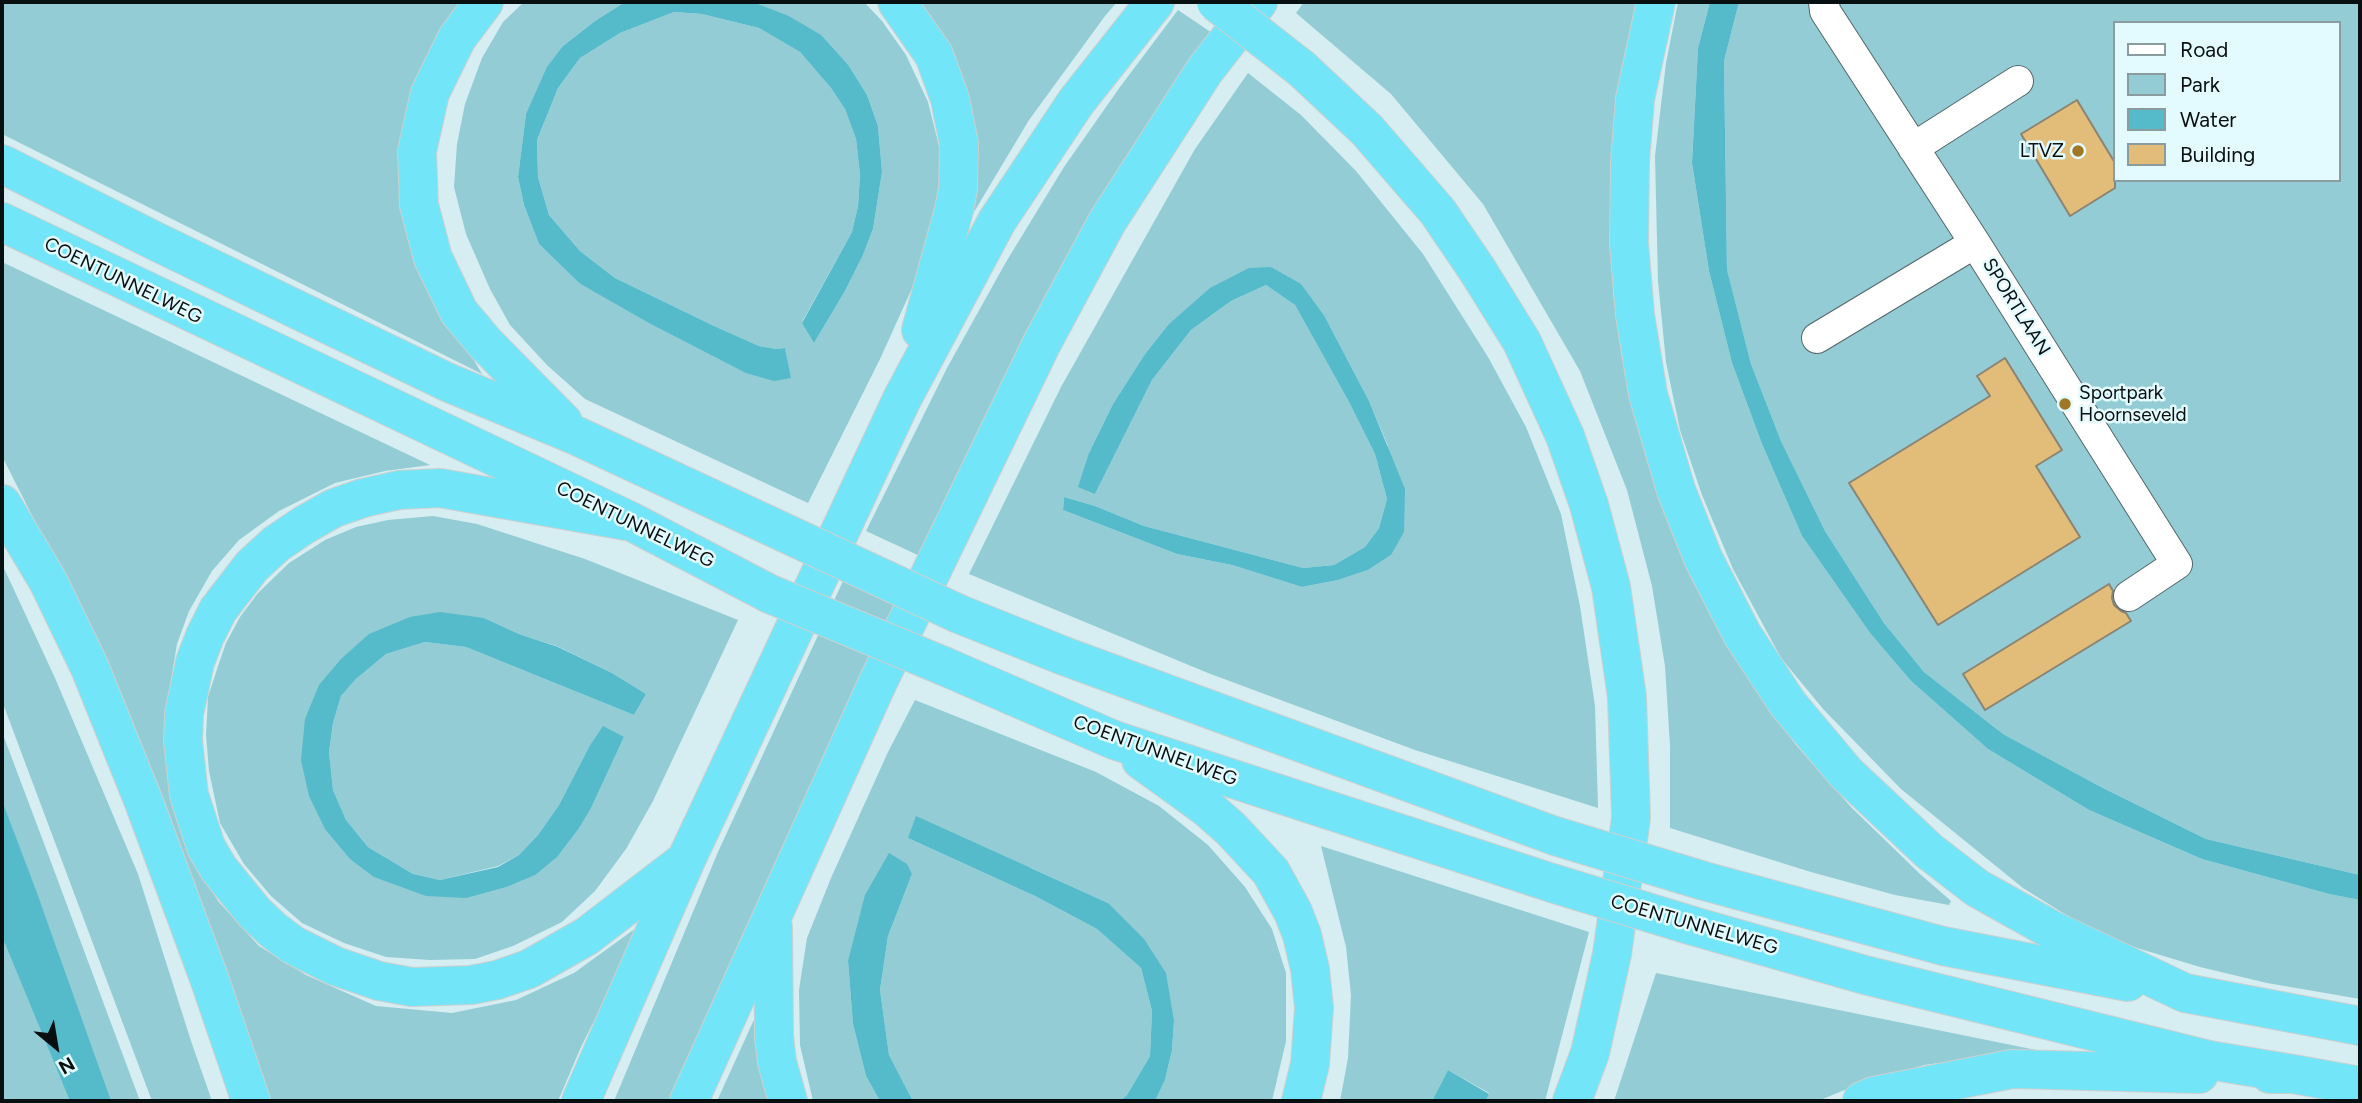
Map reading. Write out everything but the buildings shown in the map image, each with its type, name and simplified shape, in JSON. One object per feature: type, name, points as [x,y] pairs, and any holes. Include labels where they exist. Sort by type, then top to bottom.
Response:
[{"type":"highway","points":[[484,2],[457,38],[430,93],[417,151],[419,205],[433,258],[459,312],[485,343],[577,436]]},
{"type":"highway","points":[[897,2],[934,55],[944,78],[954,118],[959,165],[958,189],[949,233],[902,399]]},
{"type":"highway","points":[[580,1101],[687,860],[902,399],[997,221],[1076,102],[1155,2]]},
{"type":"highway","points":[[1216,2],[1302,69],[1367,130],[1438,212],[1521,342],[1565,436],[1589,505],[1611,587],[1627,697],[1631,818],[1612,954],[1590,1053],[1572,1101]]},
{"type":"highway","points":[[689,1101],[877,684],[1042,342],[1107,222],[1206,70],[1258,2]]},
{"type":"highway","points":[[1656,2],[1647,33],[1635,99],[1630,162],[1629,243],[1635,315],[1648,394],[1676,491],[1703,558],[1742,634],[1788,704],[1846,773],[1928,851],[1977,888],[2052,930],[2185,993]]},
{"type":"highway","points":[[2,164],[447,382],[577,436],[959,614],[1064,656],[1555,836],[1704,881],[1942,946],[2360,1026]]},
{"type":"highway","name":"COENTUNNELWEG","points":[[2,222],[632,522],[770,594],[1114,740],[1552,883],[1693,926],[2206,1067]]},
{"type":"highway","points":[[632,522],[440,488],[399,490],[363,498],[334,508],[304,525],[276,544],[252,566],[218,610],[209,627],[195,662],[184,714],[186,776],[196,820],[206,847],[219,869],[254,912],[273,930],[313,956],[357,975],[390,983],[422,987],[471,985],[529,969],[587,936],[687,860]]},
{"type":"highway","points":[[2,504],[48,581],[90,668],[191,927],[251,1101]]},
{"type":"highway","points":[[1114,740],[1206,807],[1231,829],[1270,873],[1293,912],[1303,935],[1314,1008],[1310,1064],[1301,1101]]},
{"type":"highway","points":[[773,914],[774,1036],[777,1062],[788,1101]]},
{"type":"highway","points":[[1862,1101],[1874,1096],[2012,1069],[2206,1067],[2293,1074],[2360,1086]]},
{"type":"street","name":"SPORTLAAN","points":[[1824,2],[1825,10],[2178,564],[2129,596]]},
{"type":"street","points":[[1913,148],[2018,81]]},
{"type":"street","points":[[1817,338],[1975,243]]},
{"type":"green space","points":[[2,2],[473,2],[425,84],[451,321],[482,374],[2,134]]},
{"type":"green space","points":[[524,2],[625,2],[563,46],[526,114],[518,177],[524,205],[539,244],[579,283],[790,378],[785,348],[759,346],[714,326],[615,278],[580,251],[549,215],[538,177],[537,140],[558,88],[580,58],[620,33],[674,12],[702,14],[759,28],[800,52],[845,109],[856,139],[860,175],[858,206],[852,232],[802,322],[814,343],[845,291],[873,229],[882,172],[878,126],[867,95],[849,66],[787,15],[753,2],[864,2],[882,21],[906,55],[928,102],[939,146],[941,204],[928,253],[880,359],[808,503],[585,399],[547,365],[510,325],[490,289],[466,234],[454,187],[457,144],[465,104],[482,58],[503,22]]},
{"type":"green space","points":[[919,2],[1117,2],[1029,120],[971,217]]},
{"type":"green space","points":[[1304,2],[1636,2],[1621,71],[1613,153],[1611,227],[1614,301],[1622,358],[1639,427],[1757,692],[1796,745],[1852,808],[1951,901],[1949,905],[1895,895],[1811,872],[1670,828],[1670,745],[1665,666],[1652,586],[1627,490],[1580,371],[1483,204],[1391,94],[1296,13]]},
{"type":"green space","points":[[1678,2],[1710,2],[1698,48],[1692,163],[1709,271],[1732,363],[1762,444],[1802,536],[1870,633],[1911,681],[1988,749],[2089,810],[2202,859],[2360,900],[2360,999],[2267,983],[2200,967],[2137,948],[2087,928],[2023,888],[1901,789],[1824,710],[1781,658],[1733,569],[1702,495],[1680,430],[1666,362],[1658,281],[1655,156],[1666,63]]},
{"type":"green space","name":"Sportpark Hoornseveld","points":[[1739,2],[2360,2],[2360,875],[2206,839],[2003,734],[1924,672],[1884,623],[1825,531],[1781,441],[1751,364],[1727,271],[1724,61]]},
{"type":"green space","points":[[1178,10],[1212,33],[922,557],[866,531],[947,368],[1006,262],[1064,167]]},
{"type":"green space","points":[[1248,73],[1301,115],[1356,171],[1423,254],[1488,357],[1526,427],[1561,514],[1580,606],[1595,706],[1598,808],[1415,750],[1208,673],[969,574],[1061,387],[1195,149]],"holes":[[[1271,267],[1325,317],[1369,401],[1388,446],[1391,555],[1368,570],[1338,580],[1302,587],[1232,565],[1177,554],[1063,510],[1064,497],[1095,506],[1144,526],[1303,568],[1334,565],[1365,547],[1379,528],[1387,499],[1375,454],[1295,305],[1266,285],[1231,301],[1191,330],[1152,380],[1095,494],[1089,453],[1113,404],[1145,354],[1168,325]]]},
{"type":"green space","points":[[2,262],[430,465],[385,471],[335,483],[279,511],[239,540],[212,571],[189,611],[177,644],[166,710],[203,875],[218,901],[259,946],[306,975],[376,1006],[452,1013],[516,1000],[574,973],[643,923],[581,1047],[558,1101],[263,1101],[62,575],[2,456]]},
{"type":"green space","points":[[433,516],[477,524],[585,559],[738,620],[653,801],[626,849],[595,891],[562,922],[513,946],[475,959],[386,957],[344,943],[302,923],[271,896],[244,864],[220,823],[209,771],[206,735],[208,697],[226,643],[240,617],[258,593],[289,563],[325,540],[356,527],[388,520]],"holes":[[[410,617],[484,618],[519,634],[559,647],[612,673],[646,694],[634,715],[466,647],[425,642],[386,654],[356,679],[341,696],[333,723],[329,752],[333,790],[346,820],[368,847],[413,874],[440,880],[498,866],[519,855],[538,835],[559,805],[589,747],[624,737],[592,806],[466,898],[350,859],[305,719]]]},
{"type":"green space","points":[[2,564],[55,678],[138,874],[212,1101],[152,1101],[2,701]]},
{"type":"green space","points":[[844,579],[899,603],[669,1101],[614,1101],[718,852]]},
{"type":"green space","points":[[915,700],[1096,772],[1159,806],[1208,845],[1245,887],[1272,929],[1286,973],[1286,1041],[1272,1101],[1155,1101],[1165,1080],[1172,1050],[1174,1021],[1108,903],[1031,868],[908,838],[1035,896],[1097,929],[1141,968],[1152,1011],[1150,1056],[1127,1095],[1120,1101],[913,1101],[889,1055],[880,990],[888,936],[912,874],[848,961],[853,1024],[866,1076],[880,1101],[813,1101],[800,1045],[799,990],[807,938],[888,752]]},
{"type":"green space","points":[[2,732],[140,1101],[2,1101],[2,804],[61,960],[2,800]]},
{"type":"green space","points":[[1321,846],[1589,932],[1545,1101],[1485,1101],[1489,1093],[1448,1070],[1432,1101],[1340,1101],[1348,1058],[1351,995],[1346,947]]},
{"type":"green space","points":[[1656,973],[2036,1050],[1924,1065],[1818,1101],[1614,1101]]},
{"type":"green space","points":[[757,1013],[778,1101],[717,1101]]},
{"type":"water","points":[[625,2],[753,2],[787,15],[821,35],[849,66],[867,95],[878,126],[882,172],[873,229],[845,291],[814,343],[802,323],[852,232],[858,206],[860,175],[856,139],[845,109],[800,52],[759,28],[702,14],[674,12],[620,33],[580,58],[558,88],[537,140],[538,177],[549,215],[580,251],[615,278],[714,326],[759,346],[785,348],[791,378],[774,381],[746,373],[649,323],[579,283],[539,244],[524,205],[518,177],[526,114],[547,67],[563,46]]},
{"type":"water","points":[[1710,2],[1739,2],[1724,61],[1727,270],[1751,364],[1781,441],[1825,531],[1884,623],[1924,672],[2003,734],[2206,839],[2360,875],[2360,900],[2202,859],[2089,810],[1988,749],[1911,681],[1870,633],[1802,536],[1762,444],[1732,363],[1709,271],[1692,163],[1698,48]]},
{"type":"water","points":[[1271,267],[1301,284],[1325,317],[1369,401],[1405,489],[1404,532],[1391,555],[1368,570],[1338,580],[1302,587],[1232,565],[1177,554],[1063,510],[1064,497],[1095,506],[1144,526],[1303,568],[1334,565],[1365,547],[1379,528],[1387,499],[1375,454],[1295,305],[1266,285],[1231,301],[1191,330],[1152,380],[1095,494],[1078,487],[1089,453],[1113,404],[1145,354],[1168,325],[1210,288],[1249,268]]},
{"type":"water","points":[[440,612],[484,618],[519,634],[558,647],[612,673],[646,694],[634,715],[466,647],[425,642],[386,654],[356,679],[341,696],[333,723],[329,752],[333,790],[346,820],[368,847],[413,874],[440,880],[498,867],[519,855],[538,835],[559,805],[603,726],[624,737],[592,806],[557,857],[535,875],[506,887],[466,898],[426,896],[374,877],[350,859],[325,829],[309,796],[301,760],[305,719],[319,685],[341,659],[369,634],[410,617]]},
{"type":"water","points":[[2,800],[111,1101],[70,1101],[2,936]]},
{"type":"water","points":[[916,816],[1108,903],[1144,939],[1166,973],[1174,1021],[1172,1050],[1165,1080],[1155,1101],[1120,1101],[1127,1095],[1150,1056],[1152,1011],[1141,968],[1097,929],[1035,896],[908,838]]},
{"type":"water","points":[[889,853],[907,864],[912,874],[888,936],[880,990],[889,1055],[913,1101],[880,1101],[866,1076],[853,1024],[848,961],[865,895]]},
{"type":"water","points":[[1448,1070],[1489,1094],[1485,1101],[1432,1101]]},
{"type":"place","name":"LTVZ","points":[[2078,151]]},
{"type":"place","name":"Sportpark Hoornseveld","points":[[2065,404]]}]
